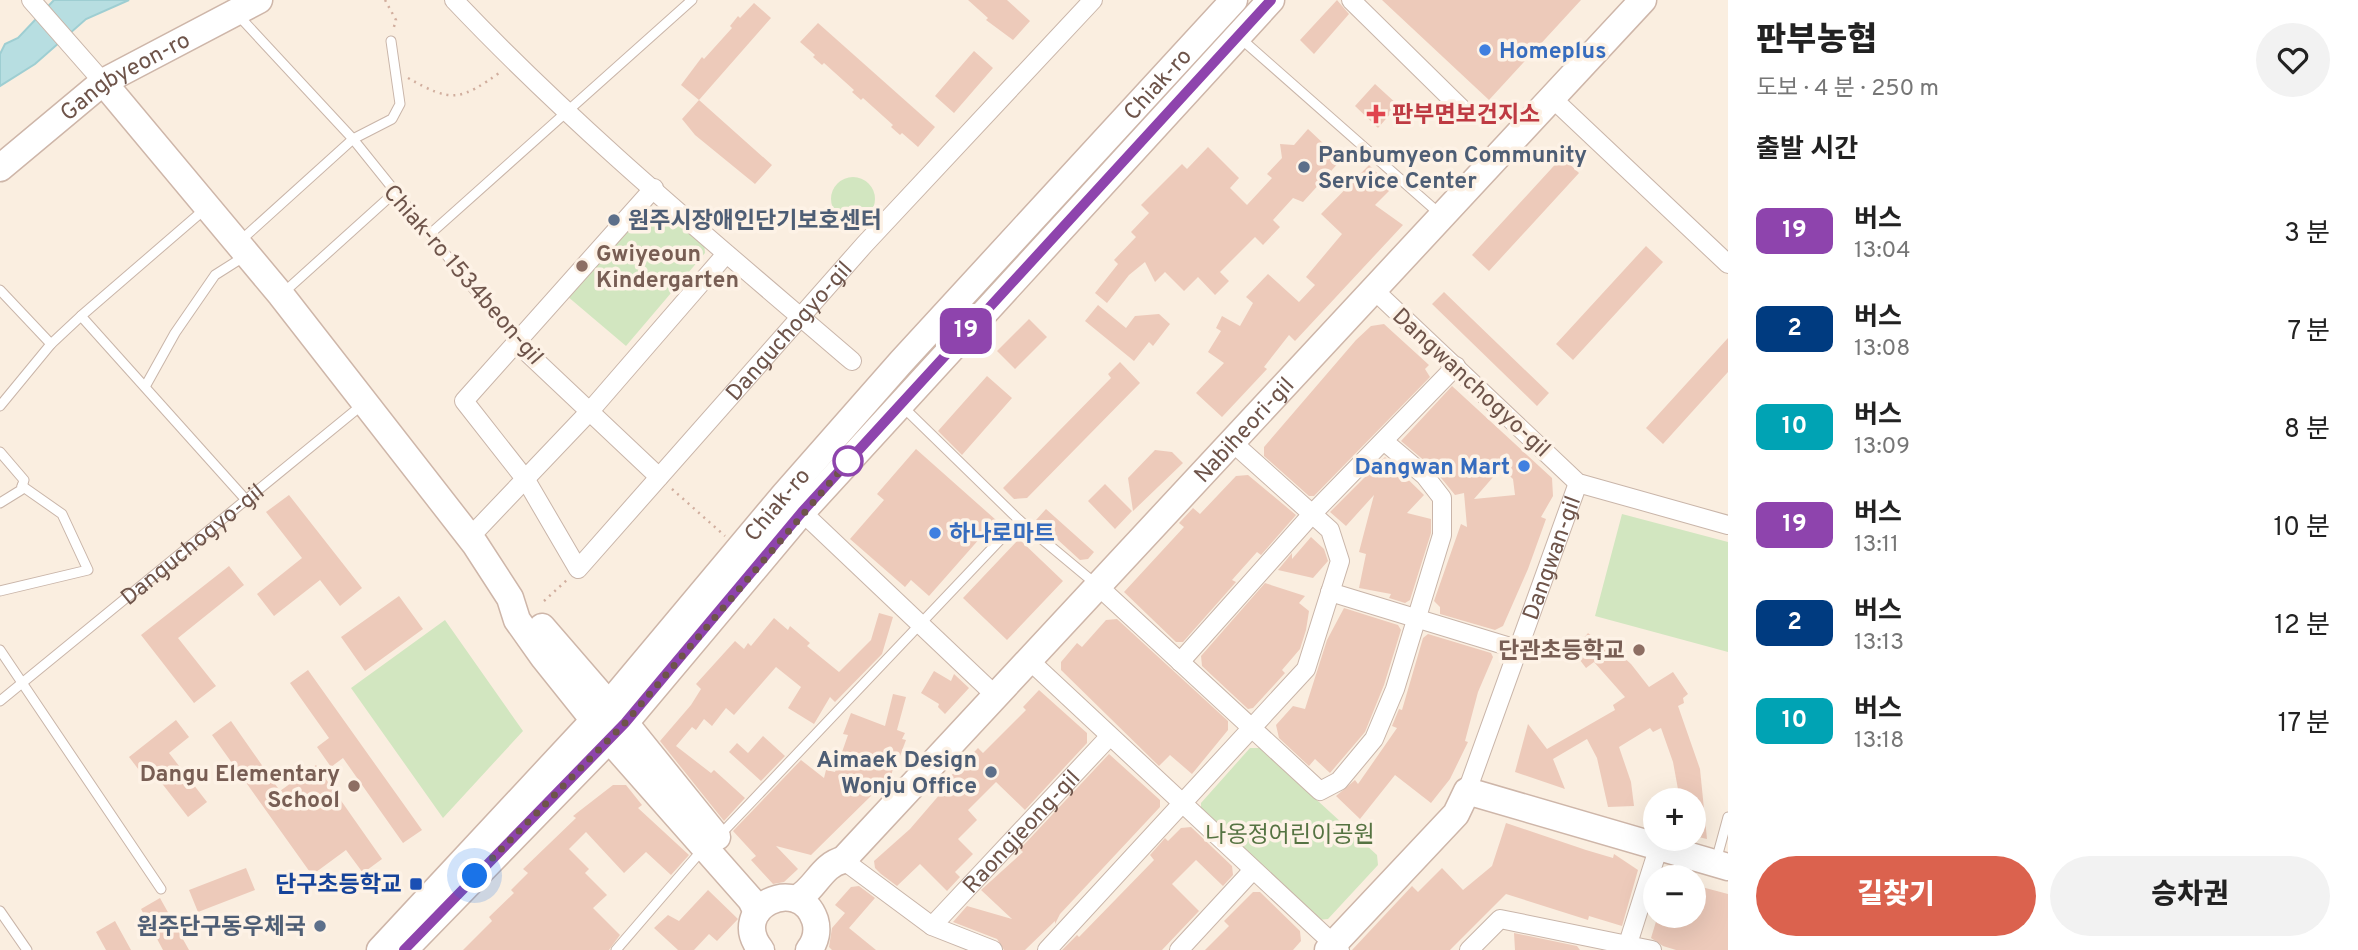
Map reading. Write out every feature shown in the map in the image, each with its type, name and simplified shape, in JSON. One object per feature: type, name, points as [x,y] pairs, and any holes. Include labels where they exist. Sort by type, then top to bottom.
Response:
[{"type":"street","points":[[31,0],[281,295],[363,404],[470,537],[510,598],[524,629],[609,721],[711,843],[816,935],[812,949]]},
{"type":"street","name":"Gangbyeon-ro","points":[[0,168],[96,74],[259,0]]},
{"type":"street","points":[[454,0],[514,63],[726,254],[852,361]]},
{"type":"street","name":"Danguchogyo-gil","points":[[578,569],[800,316],[1093,0]]},
{"type":"street","name":"Chiak-ro","points":[[415,942],[609,721],[793,503],[901,362],[1234,0]]},
{"type":"street","name":"Chiak-ro","points":[[380,950],[609,721],[739,549],[900,404],[1271,0]]},
{"type":"street","points":[[1351,0],[1468,115]]},
{"type":"street","name":"Nabiheori-gil","points":[[785,906],[805,894],[831,863],[843,860],[1643,0]]},
{"type":"street","points":[[1552,99],[1728,264]]},
{"type":"street","points":[[578,569],[526,480],[464,401],[653,188]]},
{"type":"street","points":[[470,537],[590,411],[726,254]]},
{"type":"street","name":"Dangwanchogyo-gil","points":[[1374,290],[1578,483],[1728,525]]},
{"type":"street","name":"Chiak-ro 1534beon-gil","points":[[517,343],[659,477]]},
{"type":"street","points":[[1180,662],[1313,513],[1385,442],[1456,366]]},
{"type":"street","points":[[1047,950],[1306,669],[1340,561],[1330,530],[1232,442]]},
{"type":"street","points":[[1098,586],[1320,791],[1339,781],[1374,739],[1395,689],[1442,535],[1442,498],[1425,476],[1385,442]]},
{"type":"street","name":"Dangwan-gil","points":[[1334,948],[1455,814],[1467,791],[1578,483]]},
{"type":"street","name":"Chiak-ro","points":[[793,503],[996,696]]},
{"type":"street","points":[[1330,592],[1517,649]]},
{"type":"street","points":[[1029,660],[1334,948]]},
{"type":"street","name":"Raongjeong-gil","points":[[932,926],[1109,737]]},
{"type":"street","points":[[1467,791],[1643,842]]},
{"type":"street","points":[[1627,946],[1656,851]]},
{"type":"street","points":[[1675,851],[1722,865]]},
{"type":"street","points":[[843,860],[932,926],[993,950]]},
{"type":"street","points":[[1179,950],[1253,870]]},
{"type":"street","points":[[755,947],[752,932],[785,906]]},
{"type":"street","points":[[1469,950],[1500,919],[1652,950]]},
{"type":"lane","points":[[430,234],[692,0]]},
{"type":"lane","name":"Chiak-ro 1534beon-gil","points":[[235,12],[353,139],[517,343]]},
{"type":"lane","points":[[1238,36],[1442,216]]},
{"type":"lane","points":[[146,385],[175,333],[215,275],[353,139],[392,119],[400,104],[391,41]]},
{"type":"lane","points":[[281,295],[394,193]]},
{"type":"lane","points":[[0,406],[51,344],[80,316],[206,208]]},
{"type":"lane","points":[[0,290],[51,344]]},
{"type":"lane","points":[[80,316],[146,385],[247,501]]},
{"type":"lane","name":"Danguchogyo-gil","points":[[0,701],[363,404]]},
{"type":"lane","points":[[900,404],[1019,520],[1098,586]]},
{"type":"lane","points":[[0,452],[23,483],[62,514],[88,570],[0,591]]},
{"type":"lane","points":[[0,503],[23,483]]},
{"type":"lane","points":[[616,950],[711,843],[1019,520]]},
{"type":"lane","points":[[0,650],[161,889]]},
{"type":"lane","points":[[1722,865],[1728,817]]},
{"type":"lane","points":[[0,911],[27,950]]},
{"type":"path","points":[[385,0],[396,20]]},
{"type":"path","points":[[396,71],[440,96],[465,95],[514,63]]},
{"type":"path","points":[[659,477],[739,549]]},
{"type":"path","points":[[544,601],[578,569]]},
{"type":"green space","points":[[853,177],[869,183],[875,199],[869,215],[853,221],[837,215],[831,199],[837,183]]},
{"type":"green space","points":[[649,204],[704,242],[705,253],[626,346],[567,296]]},
{"type":"green space","points":[[1622,514],[1728,542],[1728,652],[1595,616]]},
{"type":"green space","points":[[445,620],[523,731],[443,818],[351,688]]},
{"type":"green space","name":"나옹정어린이공원","points":[[1250,748],[1260,748],[1377,855],[1378,865],[1328,919],[1318,920],[1201,813],[1201,803]]},
{"type":"water","points":[[54,0],[129,0],[86,19],[35,64],[0,86],[0,54],[5,44],[18,38]]},
{"type":"building","points":[[968,0],[1007,0],[1030,21],[1013,40],[986,20],[988,18]]},
{"type":"building","points":[[1337,0],[1349,14],[1314,54],[1300,40]]},
{"type":"building","name":"Homeplus","points":[[1382,0],[1581,0],[1489,100]]},
{"type":"building","points":[[754,3],[771,18],[699,100],[681,85],[702,57],[704,59],[732,28],[730,26],[738,16],[740,18]]},
{"type":"building","points":[[818,23],[935,127],[918,147],[891,127],[893,125],[863,98],[861,100],[852,92],[854,90],[824,63],[822,65],[813,57],[815,55],[800,42]]},
{"type":"building","points":[[974,51],[993,68],[954,113],[935,96]]},
{"type":"building","points":[[1375,84],[1398,105],[1378,128],[1355,106]]},
{"type":"building","points":[[699,100],[772,165],[755,184],[695,135],[682,119]]},
{"type":"building","points":[[1308,129],[1341,160],[1303,202],[1293,198],[1273,220],[1280,227],[1263,245],[1255,237],[1220,272],[1229,281],[1215,295],[1198,277],[1184,291],[1165,272],[1155,282],[1145,262],[1129,275],[1107,303],[1095,293],[1118,264],[1114,260],[1136,237],[1131,232],[1149,213],[1141,205],[1182,164],[1187,169],[1208,147],[1239,178],[1230,188],[1247,205],[1272,178],[1267,174],[1282,158],[1280,144],[1294,145]]},
{"type":"building","points":[[1562,157],[1579,173],[1489,271],[1472,255]]},
{"type":"building","points":[[1369,165],[1392,188],[1375,205],[1403,225],[1295,341],[1289,335],[1264,367],[1267,369],[1222,417],[1196,393],[1224,363],[1208,352],[1221,331],[1216,328],[1222,316],[1240,326],[1253,303],[1246,297],[1268,274],[1299,302],[1315,285],[1306,277],[1342,234],[1321,214]]},
{"type":"building","points":[[1646,246],[1663,262],[1573,360],[1556,344]]},
{"type":"building","points":[[1444,292],[1549,393],[1537,406],[1432,304]]},
{"type":"building","points":[[1098,305],[1126,328],[1135,316],[1159,314],[1170,324],[1153,346],[1149,342],[1134,361],[1085,321]]},
{"type":"building","points":[[1029,319],[1047,337],[1015,369],[997,351]]},
{"type":"building","points":[[1384,324],[1429,365],[1425,369],[1430,377],[1314,496],[1309,496],[1264,456],[1264,447],[1356,340],[1371,326]]},
{"type":"building","points":[[1728,338],[1728,372],[1663,444],[1646,428]]},
{"type":"building","points":[[1120,362],[1140,383],[1027,498],[1014,499],[1003,488],[1111,378],[1108,374]]},
{"type":"building","points":[[987,376],[1012,398],[962,455],[938,431]]},
{"type":"building","points":[[1452,386],[1552,478],[1553,496],[1541,517],[1546,519],[1503,626],[1495,630],[1440,614],[1440,607],[1434,601],[1461,524],[1467,527],[1464,493],[1455,495],[1433,468],[1401,441]],"holes":[[[1501,468],[1513,479],[1515,495],[1474,499]]]},
{"type":"building","points":[[916,449],[996,520],[929,596],[911,580],[905,587],[850,539],[884,500],[877,494]]},
{"type":"building","points":[[1155,450],[1172,452],[1183,463],[1133,511],[1128,478]]},
{"type":"building","points":[[1385,457],[1424,495],[1407,513],[1431,519],[1431,533],[1410,600],[1405,603],[1389,598],[1391,594],[1359,588],[1366,554],[1359,552],[1374,495],[1346,526],[1330,512]]},
{"type":"building","points":[[1248,475],[1296,515],[1261,555],[1257,552],[1232,580],[1236,582],[1183,642],[1176,642],[1124,592],[1184,527],[1179,523],[1193,508],[1200,514],[1236,476]]},
{"type":"building","points":[[1105,484],[1132,511],[1115,529],[1088,501]]},
{"type":"building","points":[[289,495],[362,588],[340,606],[320,580],[274,616],[257,594],[302,558],[266,512]]},
{"type":"building","points":[[1046,509],[1094,552],[1088,559],[1080,560],[1036,520]]},
{"type":"building","points":[[1311,537],[1324,549],[1328,561],[1313,578],[1278,570],[1292,553],[1292,559]]},
{"type":"building","points":[[1019,539],[1063,581],[1007,640],[963,598]]},
{"type":"building","points":[[229,566],[244,585],[178,638],[216,686],[194,703],[141,635]]},
{"type":"building","points":[[1265,583],[1305,596],[1299,603],[1309,611],[1300,649],[1282,670],[1285,673],[1253,708],[1248,709],[1202,666],[1201,656]]},
{"type":"building","points":[[399,596],[423,629],[365,671],[341,637]]},
{"type":"building","points":[[1344,608],[1398,625],[1401,630],[1384,685],[1365,732],[1330,773],[1315,759],[1309,766],[1279,738],[1276,725],[1293,706],[1305,709],[1327,640]]},
{"type":"building","points":[[879,613],[893,617],[882,654],[835,702],[830,697],[814,724],[788,708],[801,687],[776,667],[734,715],[726,708],[712,726],[704,719],[696,730],[692,727],[676,746],[711,773],[714,770],[745,798],[724,821],[660,741],[691,705],[701,689],[696,684],[735,641],[744,649],[748,643],[751,646],[774,618],[788,630],[790,626],[810,643],[807,646],[839,672],[871,640]]},
{"type":"building","points":[[1117,619],[1228,721],[1228,730],[1192,774],[1170,755],[1159,766],[1061,670],[1061,662],[1077,643],[1082,647],[1106,620]]},
{"type":"building","points":[[1588,633],[1595,639],[1600,636],[1631,664],[1649,687],[1673,672],[1688,694],[1683,698],[1684,703],[1678,706],[1700,769],[1702,788],[1678,788],[1673,762],[1661,728],[1653,732],[1650,728],[1619,747],[1631,782],[1634,806],[1608,807],[1597,758],[1587,739],[1553,759],[1565,789],[1515,772],[1528,724],[1547,749],[1615,710],[1613,705],[1625,697],[1594,662],[1586,668],[1573,651]]},
{"type":"building","points":[[1428,634],[1491,653],[1493,657],[1478,692],[1465,741],[1468,742],[1450,779],[1431,803],[1395,775],[1360,819],[1336,796],[1355,780],[1358,784],[1397,728],[1392,726],[1399,709],[1402,710],[1423,638]]},
{"type":"building","points":[[308,670],[422,830],[403,843],[343,758],[331,767],[317,747],[329,738],[290,683]]},
{"type":"building","points":[[934,671],[951,681],[954,674],[969,688],[945,714],[938,707],[939,704],[921,693]]},
{"type":"building","points":[[1039,690],[1087,733],[1087,743],[1025,810],[996,782],[968,810],[977,820],[958,839],[973,854],[955,872],[960,877],[947,891],[920,864],[897,886],[881,874],[875,868],[874,861],[910,829],[947,786],[944,783],[978,748],[983,753],[1026,710],[1023,707]]},
{"type":"building","points":[[893,694],[906,697],[897,730],[905,733],[902,739],[906,740],[900,756],[897,754],[891,776],[878,792],[811,855],[776,846],[798,869],[784,882],[773,884],[751,860],[756,856],[733,831],[801,760],[824,778],[826,770],[835,772],[848,735],[843,734],[851,713],[885,726]]},
{"type":"building","points":[[176,720],[189,737],[169,753],[207,802],[188,817],[150,768],[142,774],[129,757]]},
{"type":"building","points":[[231,721],[280,791],[316,765],[382,859],[363,873],[346,850],[312,875],[212,735]]},
{"type":"building","points":[[763,736],[785,756],[761,781],[729,752],[737,743],[748,753]]},
{"type":"building","points":[[1109,754],[1160,800],[1160,807],[1060,914],[1055,924],[1055,921],[1025,950],[1004,950],[997,939],[953,922],[967,906],[1012,919],[981,890],[1023,852],[1020,849]]},
{"type":"building","points":[[613,785],[626,785],[642,805],[638,808],[689,855],[671,875],[646,852],[624,873],[586,832],[569,849],[589,869],[585,873],[607,895],[593,908],[620,935],[609,950],[463,950],[492,921],[489,917],[514,893],[511,890],[528,873],[523,869],[576,818],[573,816]]},
{"type":"building","points":[[1506,823],[1613,858],[1614,854],[1638,870],[1622,926],[1589,916],[1588,920],[1506,894],[1450,950],[1352,950],[1412,886],[1418,892],[1442,868],[1463,890],[1492,866]]},
{"type":"building","points":[[1191,827],[1232,866],[1233,875],[1223,886],[1196,860],[1172,884],[1199,911],[1162,950],[1062,950],[1077,935],[1079,937],[1154,860],[1150,855],[1165,838],[1168,841],[1181,828]]},
{"type":"building","points":[[246,868],[255,890],[198,912],[189,890]]},
{"type":"building","points":[[859,886],[875,898],[849,928],[876,950],[832,950],[829,947],[832,928],[845,913],[835,905],[851,887]]},
{"type":"building","points":[[1706,888],[1728,894],[1728,950],[1676,950],[1651,938],[1654,928],[1706,928]]},
{"type":"building","points":[[708,890],[738,919],[717,941],[709,934],[694,950],[678,950],[654,928],[668,915],[679,921]]},
{"type":"building","points":[[1253,892],[1260,892],[1300,931],[1301,941],[1293,950],[1205,950],[1229,926],[1224,921]]},
{"type":"building","points":[[160,898],[189,950],[163,950],[141,909]]},
{"type":"building","points":[[115,921],[131,950],[106,950],[96,932]]},
{"type":"building","points":[[1514,933],[1577,946],[1580,950],[1515,950]]},
{"type":"bus line","name":"19","points":[[404,950],[625,723],[802,512],[1271,0]]},
{"type":"place","name":"Homeplus","points":[[1485,50]]},
{"type":"place","name":"판부면보건지소","points":[[1376,114]]},
{"type":"place","name":"Panbumyeon Community Service Center","points":[[1304,167]]},
{"type":"place","name":"원주시장애인단기보호센터","points":[[614,220]]},
{"type":"place","name":"Gwiyeoun Kindergarten","points":[[582,266]]},
{"type":"place","name":"Dangwan Mart","points":[[1524,466]]},
{"type":"place","name":"하나로마트","points":[[935,533]]},
{"type":"place","name":"단관초등학교","points":[[1639,650]]},
{"type":"place","name":"Aimaek Design Wonju Office","points":[[991,772]]},
{"type":"place","name":"Dangu Elementary School","points":[[354,786]]},
{"type":"place","name":"단구초등학교","points":[[416,884]]},
{"type":"place","name":"원주단구동우체국","points":[[320,926]]},
{"type":"route","points":[[475,876],[625,723],[802,512],[851,458],[848,461]]}]
